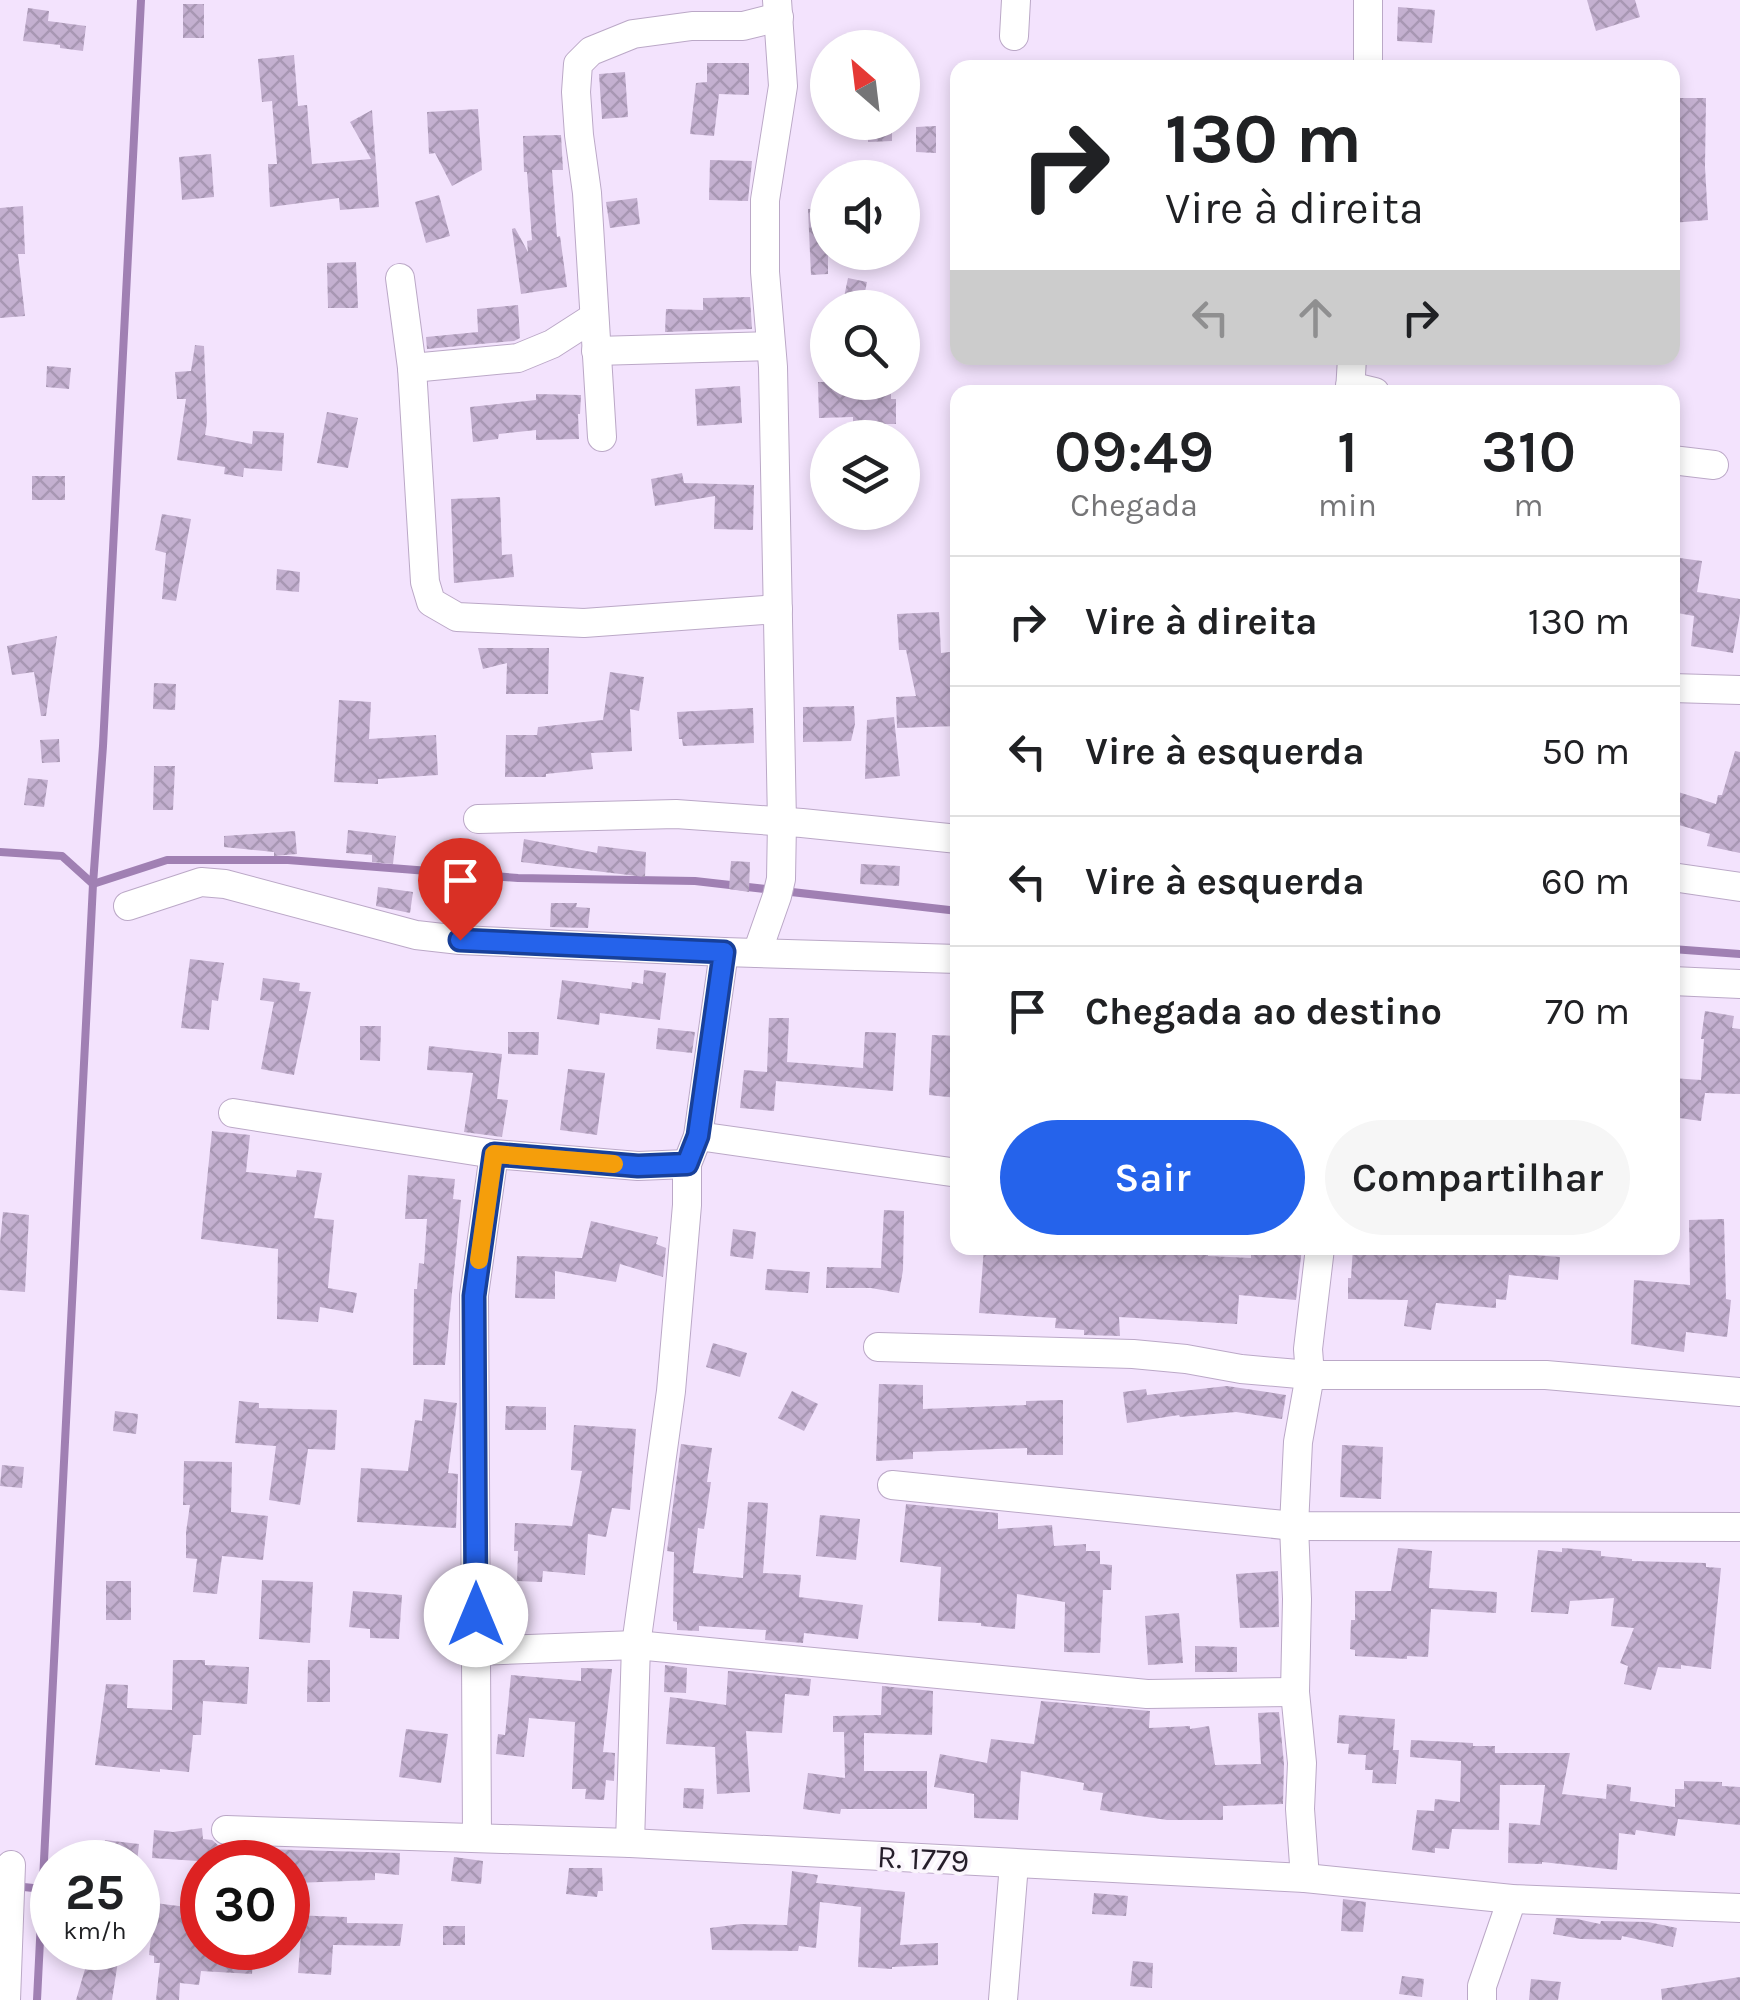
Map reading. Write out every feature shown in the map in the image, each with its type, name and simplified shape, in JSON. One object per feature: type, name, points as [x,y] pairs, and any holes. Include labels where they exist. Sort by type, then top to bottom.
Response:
[{"type":"street","points":[[1014,36],[1016,0]]},
{"type":"street","points":[[1368,0],[1368,60]]},
{"type":"street","points":[[602,437],[578,111],[578,64],[591,51],[633,34],[692,26],[743,26],[778,8],[783,86],[765,200],[782,822],[779,887],[757,952]]},
{"type":"street","points":[[400,278],[412,368],[425,582],[431,602],[457,618],[584,623],[778,610]]},
{"type":"street","points":[[412,368],[518,358],[552,344],[594,318]]},
{"type":"street","points":[[596,351],[771,346]]},
{"type":"street","points":[[1680,461],[1714,466]]},
{"type":"street","points":[[1680,688],[1740,690]]},
{"type":"street","points":[[478,819],[676,814],[950,838]]},
{"type":"street","points":[[1680,878],[1740,887]]},
{"type":"street","points":[[128,906],[201,882],[225,884],[416,934],[460,940],[950,958]]},
{"type":"street","points":[[630,1843],[636,1645],[671,1392],[688,1204],[687,1164],[698,1136],[724,952]]},
{"type":"street","points":[[1680,981],[1740,984]]},
{"type":"street","points":[[233,1113],[494,1154],[638,1166],[687,1164]]},
{"type":"street","points":[[698,1136],[950,1172]]},
{"type":"street","points":[[477,1837],[474,1296],[494,1154]]},
{"type":"street","points":[[1306,1878],[1300,1810],[1294,1526],[1298,1442],[1310,1375],[1308,1349],[1319,1255]]},
{"type":"street","points":[[878,1346],[1134,1354],[1310,1375],[1546,1376],[1740,1392]]},
{"type":"street","points":[[892,1484],[1294,1526],[1740,1527]]},
{"type":"street","points":[[476,1651],[636,1645],[1146,1694],[1296,1692]]},
{"type":"street","name":"R. 1779","points":[[226,1830],[630,1843],[1306,1878],[1512,1899],[1740,1908]]},
{"type":"street","points":[[1003,2000],[1014,1864]]},
{"type":"street","points":[[6,2000],[6,1906],[11,1865]]},
{"type":"street","points":[[1482,2000],[1482,1986],[1512,1899]]},
{"type":"building","points":[[1587,0],[1635,0],[1640,17],[1596,31]]},
{"type":"building","points":[[183,4],[204,4],[204,38],[183,38]]},
{"type":"building","points":[[1398,7],[1435,10],[1432,43],[1397,41]]},
{"type":"building","points":[[28,8],[49,11],[48,21],[86,26],[83,51],[23,41]]},
{"type":"building","points":[[294,55],[298,106],[307,105],[312,164],[371,159],[350,122],[372,110],[379,207],[340,210],[339,198],[270,207],[268,164],[277,164],[272,101],[262,102],[258,59]]},
{"type":"building","points":[[707,63],[749,63],[749,95],[719,94],[714,136],[690,134],[696,83],[707,82]]},
{"type":"building","points":[[625,72],[628,117],[602,119],[599,74]]},
{"type":"building","points":[[1680,98],[1706,98],[1708,220],[1680,222]]},
{"type":"building","points":[[478,109],[482,170],[452,186],[435,153],[429,154],[427,112]]},
{"type":"building","points":[[936,126],[936,153],[916,152],[920,127]]},
{"type":"building","points":[[561,135],[563,170],[552,170],[557,237],[560,236],[567,287],[521,294],[512,229],[515,228],[528,252],[527,241],[532,240],[523,136]]},
{"type":"building","points":[[211,154],[214,197],[182,200],[179,157]]},
{"type":"building","points":[[710,160],[752,161],[748,201],[709,200]]},
{"type":"building","points":[[439,195],[450,236],[426,243],[415,202]]},
{"type":"building","points":[[637,198],[640,224],[610,228],[606,202]]},
{"type":"building","points":[[23,206],[25,254],[18,254],[25,316],[0,318],[0,208]]},
{"type":"building","points":[[356,262],[358,308],[328,308],[327,263]]},
{"type":"building","points":[[811,270],[828,270],[828,274],[811,275]]},
{"type":"building","points":[[848,278],[867,282],[865,290],[846,290]]},
{"type":"building","points":[[750,297],[752,329],[665,332],[666,309],[703,310],[703,298]]},
{"type":"building","points":[[518,305],[520,338],[514,341],[427,349],[426,337],[478,332],[477,309]]},
{"type":"building","points":[[195,345],[204,346],[205,435],[252,444],[253,431],[284,433],[282,471],[244,468],[243,477],[224,474],[225,467],[177,460],[186,399],[177,399],[175,372],[191,371]]},
{"type":"building","points":[[47,366],[71,368],[69,389],[46,387]]},
{"type":"building","points":[[740,386],[742,423],[697,426],[695,389]]},
{"type":"building","points":[[536,394],[581,395],[579,439],[536,440],[536,430],[473,442],[470,407],[536,400]]},
{"type":"building","points":[[818,400],[896,400],[896,420],[819,418]]},
{"type":"building","points":[[327,412],[358,418],[348,468],[317,463]]},
{"type":"building","points":[[682,473],[684,483],[754,485],[753,530],[714,529],[715,496],[655,506],[651,479]]},
{"type":"building","points":[[32,476],[65,476],[65,500],[32,500]]},
{"type":"building","points":[[500,497],[502,555],[512,554],[514,577],[454,583],[451,499]]},
{"type":"building","points":[[162,514],[191,519],[176,601],[162,599],[166,553],[155,550]]},
{"type":"building","points":[[1680,558],[1702,561],[1697,592],[1740,599],[1733,653],[1691,646],[1694,616],[1680,613]]},
{"type":"building","points":[[277,569],[300,572],[299,592],[276,590]]},
{"type":"building","points":[[939,612],[941,653],[950,652],[950,726],[897,728],[896,697],[916,696],[906,650],[899,650],[897,614]]},
{"type":"building","points":[[57,636],[46,716],[41,716],[34,672],[12,675],[7,646]]},
{"type":"building","points":[[478,648],[549,648],[548,694],[506,694],[507,663],[483,669]]},
{"type":"building","points":[[610,672],[644,677],[639,711],[630,709],[632,751],[591,753],[593,769],[546,777],[505,777],[506,735],[537,735],[538,727],[603,720]]},
{"type":"building","points":[[154,683],[176,684],[175,710],[153,709]]},
{"type":"building","points":[[339,700],[371,702],[369,739],[436,735],[438,775],[378,779],[378,784],[334,782]]},
{"type":"building","points":[[854,706],[851,741],[803,742],[803,707]]},
{"type":"building","points":[[753,708],[754,743],[683,746],[679,739],[677,712]]},
{"type":"building","points":[[894,717],[900,776],[865,779],[867,720]]},
{"type":"building","points":[[59,739],[60,762],[42,763],[40,740]]},
{"type":"building","points":[[1735,751],[1740,752],[1740,853],[1707,846],[1710,834],[1680,825],[1680,793],[1716,804],[1718,795],[1722,795]]},
{"type":"building","points":[[154,766],[175,766],[173,810],[153,810]]},
{"type":"building","points":[[28,778],[48,780],[44,807],[24,805]]},
{"type":"building","points":[[348,830],[396,836],[393,864],[372,862],[372,855],[346,853]]},
{"type":"building","points":[[295,831],[297,854],[274,856],[274,852],[224,847],[224,836]]},
{"type":"building","points":[[524,839],[597,853],[598,846],[646,852],[645,877],[521,862]]},
{"type":"building","points":[[731,861],[750,862],[749,892],[729,889]]},
{"type":"building","points":[[861,864],[900,866],[899,886],[860,884]]},
{"type":"building","points":[[378,887],[413,892],[410,913],[376,906]]},
{"type":"building","points":[[551,903],[577,903],[576,907],[590,908],[588,928],[550,927]]},
{"type":"building","points":[[190,959],[224,963],[218,1001],[212,1000],[209,1030],[181,1028]]},
{"type":"building","points":[[644,970],[666,973],[660,1020],[600,1013],[599,1025],[557,1019],[562,980],[631,989],[632,982],[643,984]]},
{"type":"building","points":[[263,978],[300,983],[299,991],[311,992],[294,1075],[261,1069],[274,1002],[260,1000]]},
{"type":"building","points":[[1705,1011],[1734,1016],[1732,1028],[1740,1029],[1740,1094],[1705,1093],[1701,1121],[1680,1118],[1680,1079],[1701,1080]]},
{"type":"building","points":[[769,1018],[789,1018],[787,1062],[863,1068],[865,1032],[896,1033],[893,1091],[776,1081],[774,1111],[740,1108],[744,1070],[767,1072]]},
{"type":"building","points":[[360,1026],[381,1026],[380,1061],[360,1060]]},
{"type":"building","points":[[658,1028],[695,1032],[692,1053],[656,1049]]},
{"type":"building","points":[[508,1032],[539,1032],[538,1055],[508,1054]]},
{"type":"building","points":[[932,1035],[950,1036],[950,1097],[929,1095]]},
{"type":"building","points":[[429,1046],[502,1054],[497,1099],[508,1100],[502,1137],[464,1132],[473,1073],[427,1070]]},
{"type":"building","points":[[568,1069],[605,1073],[597,1135],[560,1130]]},
{"type":"building","points":[[212,1131],[250,1135],[246,1172],[296,1177],[297,1170],[322,1173],[314,1218],[334,1220],[328,1288],[357,1293],[353,1313],[320,1307],[318,1322],[277,1319],[278,1249],[201,1239]]},
{"type":"building","points":[[408,1175],[455,1179],[453,1199],[461,1200],[445,1365],[413,1365],[414,1289],[419,1263],[424,1264],[427,1219],[405,1219]]},
{"type":"building","points":[[884,1210],[904,1211],[899,1293],[871,1288],[826,1288],[827,1267],[881,1268]]},
{"type":"building","points":[[3,1212],[29,1215],[25,1292],[0,1290]]},
{"type":"building","points":[[1724,1219],[1726,1299],[1731,1300],[1727,1337],[1686,1332],[1684,1352],[1631,1344],[1634,1280],[1690,1285],[1689,1220]]},
{"type":"building","points":[[591,1221],[658,1237],[656,1244],[666,1248],[663,1277],[620,1264],[616,1282],[555,1271],[555,1299],[515,1298],[517,1256],[582,1258]]},
{"type":"building","points":[[733,1229],[756,1232],[753,1259],[730,1256]]},
{"type":"building","points":[[983,1255],[1301,1255],[1296,1300],[1239,1295],[1237,1324],[1119,1317],[1120,1336],[1084,1335],[1084,1330],[1055,1328],[1056,1318],[979,1313]]},
{"type":"building","points":[[1353,1255],[1560,1257],[1558,1280],[1509,1275],[1506,1300],[1496,1299],[1496,1308],[1436,1303],[1431,1330],[1404,1326],[1408,1300],[1348,1299]]},
{"type":"building","points":[[767,1269],[810,1272],[808,1293],[765,1290]]},
{"type":"building","points":[[713,1343],[747,1353],[740,1377],[706,1367]]},
{"type":"building","points":[[879,1384],[923,1385],[923,1409],[1063,1400],[1063,1455],[1027,1455],[1027,1448],[913,1452],[913,1459],[876,1461]]},
{"type":"building","points":[[1227,1386],[1286,1395],[1282,1419],[1236,1412],[1127,1423],[1123,1392],[1146,1389],[1147,1395]]},
{"type":"building","points":[[792,1391],[818,1404],[804,1431],[778,1418]]},
{"type":"building","points":[[424,1399],[457,1403],[448,1473],[458,1474],[456,1528],[357,1522],[361,1468],[408,1471],[415,1420],[422,1421]]},
{"type":"building","points":[[239,1401],[259,1403],[259,1408],[337,1410],[335,1450],[308,1449],[300,1505],[269,1500],[276,1446],[235,1443]]},
{"type":"building","points":[[506,1406],[546,1407],[546,1430],[505,1430]]},
{"type":"building","points":[[115,1411],[138,1414],[136,1434],[113,1431]]},
{"type":"building","points":[[574,1425],[636,1429],[630,1510],[612,1508],[606,1537],[588,1534],[585,1575],[543,1571],[542,1582],[517,1581],[515,1523],[572,1526],[582,1471],[571,1470]]},
{"type":"building","points":[[681,1444],[712,1448],[704,1529],[698,1528],[693,1573],[743,1578],[748,1502],[768,1503],[763,1573],[801,1575],[799,1597],[863,1605],[858,1639],[804,1633],[803,1643],[765,1640],[766,1630],[699,1626],[699,1631],[677,1630],[677,1622],[673,1621],[674,1552],[667,1551]]},
{"type":"building","points":[[1342,1445],[1383,1447],[1381,1499],[1340,1497]]},
{"type":"building","points":[[184,1461],[232,1462],[231,1512],[268,1516],[263,1560],[222,1556],[217,1594],[193,1592],[197,1559],[186,1558],[190,1505],[183,1505]]},
{"type":"building","points":[[2,1465],[24,1467],[22,1488],[0,1486]]},
{"type":"building","points":[[906,1504],[998,1513],[998,1529],[1052,1525],[1054,1546],[1086,1544],[1086,1551],[1100,1551],[1100,1564],[1112,1565],[1111,1590],[1103,1590],[1100,1653],[1064,1652],[1065,1602],[1017,1594],[1015,1629],[938,1621],[941,1567],[900,1562]]},
{"type":"building","points":[[820,1515],[860,1519],[856,1560],[816,1556]]},
{"type":"building","points":[[1398,1548],[1432,1551],[1429,1588],[1497,1592],[1496,1613],[1431,1609],[1428,1657],[1355,1656],[1355,1650],[1350,1649],[1355,1591],[1391,1591]]},
{"type":"building","points":[[1562,1548],[1601,1551],[1601,1556],[1632,1561],[1706,1563],[1706,1567],[1721,1568],[1711,1669],[1658,1667],[1651,1690],[1624,1684],[1628,1666],[1620,1663],[1634,1628],[1611,1626],[1614,1598],[1570,1601],[1568,1614],[1531,1612],[1538,1550],[1562,1552]]},
{"type":"building","points":[[1278,1571],[1279,1627],[1240,1628],[1236,1574]]},
{"type":"building","points":[[262,1580],[313,1582],[310,1643],[259,1639]]},
{"type":"building","points":[[106,1581],[131,1581],[131,1620],[106,1620]]},
{"type":"building","points":[[353,1591],[402,1595],[399,1639],[370,1638],[370,1629],[349,1627]]},
{"type":"building","points":[[1179,1613],[1183,1663],[1148,1665],[1145,1616]]},
{"type":"building","points":[[1195,1646],[1237,1647],[1237,1672],[1195,1672]]},
{"type":"building","points":[[173,1660],[249,1667],[247,1704],[203,1701],[201,1735],[193,1735],[189,1772],[95,1765],[106,1684],[128,1685],[127,1708],[172,1710]]},
{"type":"building","points":[[308,1660],[330,1660],[330,1702],[307,1702]]},
{"type":"building","points":[[665,1665],[687,1668],[686,1693],[664,1692]]},
{"type":"building","points":[[581,1668],[612,1669],[603,1752],[615,1753],[614,1781],[606,1780],[604,1800],[585,1799],[586,1789],[572,1789],[575,1722],[529,1718],[524,1757],[496,1754],[498,1734],[505,1735],[511,1675],[581,1681]]},
{"type":"building","points":[[728,1671],[811,1679],[809,1696],[785,1694],[782,1733],[746,1731],[750,1792],[717,1794],[715,1747],[666,1744],[670,1697],[726,1705]]},
{"type":"building","points":[[882,1686],[933,1691],[932,1735],[864,1733],[864,1771],[927,1771],[927,1809],[841,1809],[840,1814],[803,1809],[808,1773],[845,1778],[844,1732],[833,1732],[833,1716],[881,1715]]},
{"type":"building","points":[[1041,1701],[1150,1711],[1149,1728],[1209,1726],[1215,1765],[1261,1764],[1258,1713],[1279,1712],[1283,1804],[1223,1806],[1223,1820],[1167,1820],[1100,1810],[1103,1793],[1083,1790],[1084,1783],[1021,1771],[1018,1820],[974,1818],[974,1794],[934,1787],[940,1754],[987,1763],[991,1739],[1034,1744]]},
{"type":"building","points":[[1339,1715],[1395,1719],[1393,1750],[1399,1750],[1396,1784],[1372,1783],[1373,1770],[1365,1770],[1366,1755],[1348,1754],[1349,1744],[1337,1743]]},
{"type":"building","points":[[406,1729],[448,1734],[441,1783],[399,1777]]},
{"type":"building","points":[[1411,1740],[1495,1746],[1495,1753],[1570,1753],[1562,1794],[1606,1799],[1607,1784],[1631,1787],[1630,1801],[1675,1807],[1675,1789],[1684,1789],[1684,1781],[1722,1782],[1722,1786],[1740,1787],[1740,1825],[1678,1819],[1675,1836],[1636,1830],[1635,1835],[1619,1833],[1617,1870],[1542,1862],[1508,1863],[1509,1823],[1540,1825],[1545,1785],[1500,1785],[1499,1830],[1452,1829],[1449,1849],[1435,1848],[1435,1853],[1412,1850],[1417,1810],[1434,1811],[1435,1799],[1460,1802],[1461,1761],[1410,1757]]},
{"type":"building","points":[[684,1788],[704,1789],[703,1809],[683,1808]]},
{"type":"building","points":[[202,1828],[203,1839],[212,1840],[180,1840],[180,1860],[160,1859],[160,1840],[153,1840],[154,1830]]},
{"type":"building","points":[[310,1850],[400,1853],[399,1875],[375,1873],[375,1880],[310,1882]]},
{"type":"building","points":[[454,1857],[483,1861],[481,1884],[451,1881]]},
{"type":"building","points":[[569,1868],[602,1868],[603,1891],[598,1891],[597,1897],[566,1894]]},
{"type":"building","points":[[792,1871],[818,1875],[816,1883],[905,1892],[900,1945],[938,1943],[938,1965],[858,1967],[861,1907],[820,1902],[816,1948],[712,1950],[710,1928],[787,1925]]},
{"type":"building","points":[[1094,1893],[1128,1896],[1126,1916],[1092,1914]]},
{"type":"building","points":[[1343,1899],[1366,1902],[1363,1932],[1341,1931]]},
{"type":"building","points":[[160,1904],[180,1906],[180,1970],[252,1970],[252,1974],[201,1971],[199,1985],[180,1983],[179,2000],[156,2000]]},
{"type":"building","points":[[310,1916],[347,1917],[347,1923],[403,1924],[400,1946],[333,1945],[331,1975],[298,1973],[310,1970]]},
{"type":"building","points":[[1556,1918],[1600,1924],[1648,1922],[1677,1928],[1673,1947],[1622,1936],[1621,1940],[1581,1939],[1553,1934]]},
{"type":"building","points":[[443,1926],[465,1926],[465,1945],[443,1945]]},
{"type":"building","points":[[1133,1961],[1153,1963],[1152,1988],[1130,1986]]},
{"type":"building","points":[[85,1970],[117,1970],[112,2000],[76,2000]]},
{"type":"building","points":[[1402,1976],[1424,1979],[1422,1997],[1399,1994]]},
{"type":"building","points":[[1740,1977],[1740,2000],[1662,2000],[1661,1989]]},
{"type":"building","points":[[1531,1979],[1561,1982],[1558,2000],[1529,2000]]},
{"type":"waterway","points":[[37,2000],[141,0]]},
{"type":"waterway","points":[[0,852],[62,856],[93,884],[167,860],[288,860],[518,878],[695,881],[950,910]]},
{"type":"waterway","points":[[1680,950],[1740,954]]},
{"type":"waterway","points":[[14,1886],[30,1888]]},
{"type":"slow traffic","points":[[479,1260],[494,1154],[614,1164]]},
{"type":"route","points":[[460,940],[724,952],[698,1136],[687,1164],[638,1166],[494,1154],[474,1296],[476,1615]]}]
